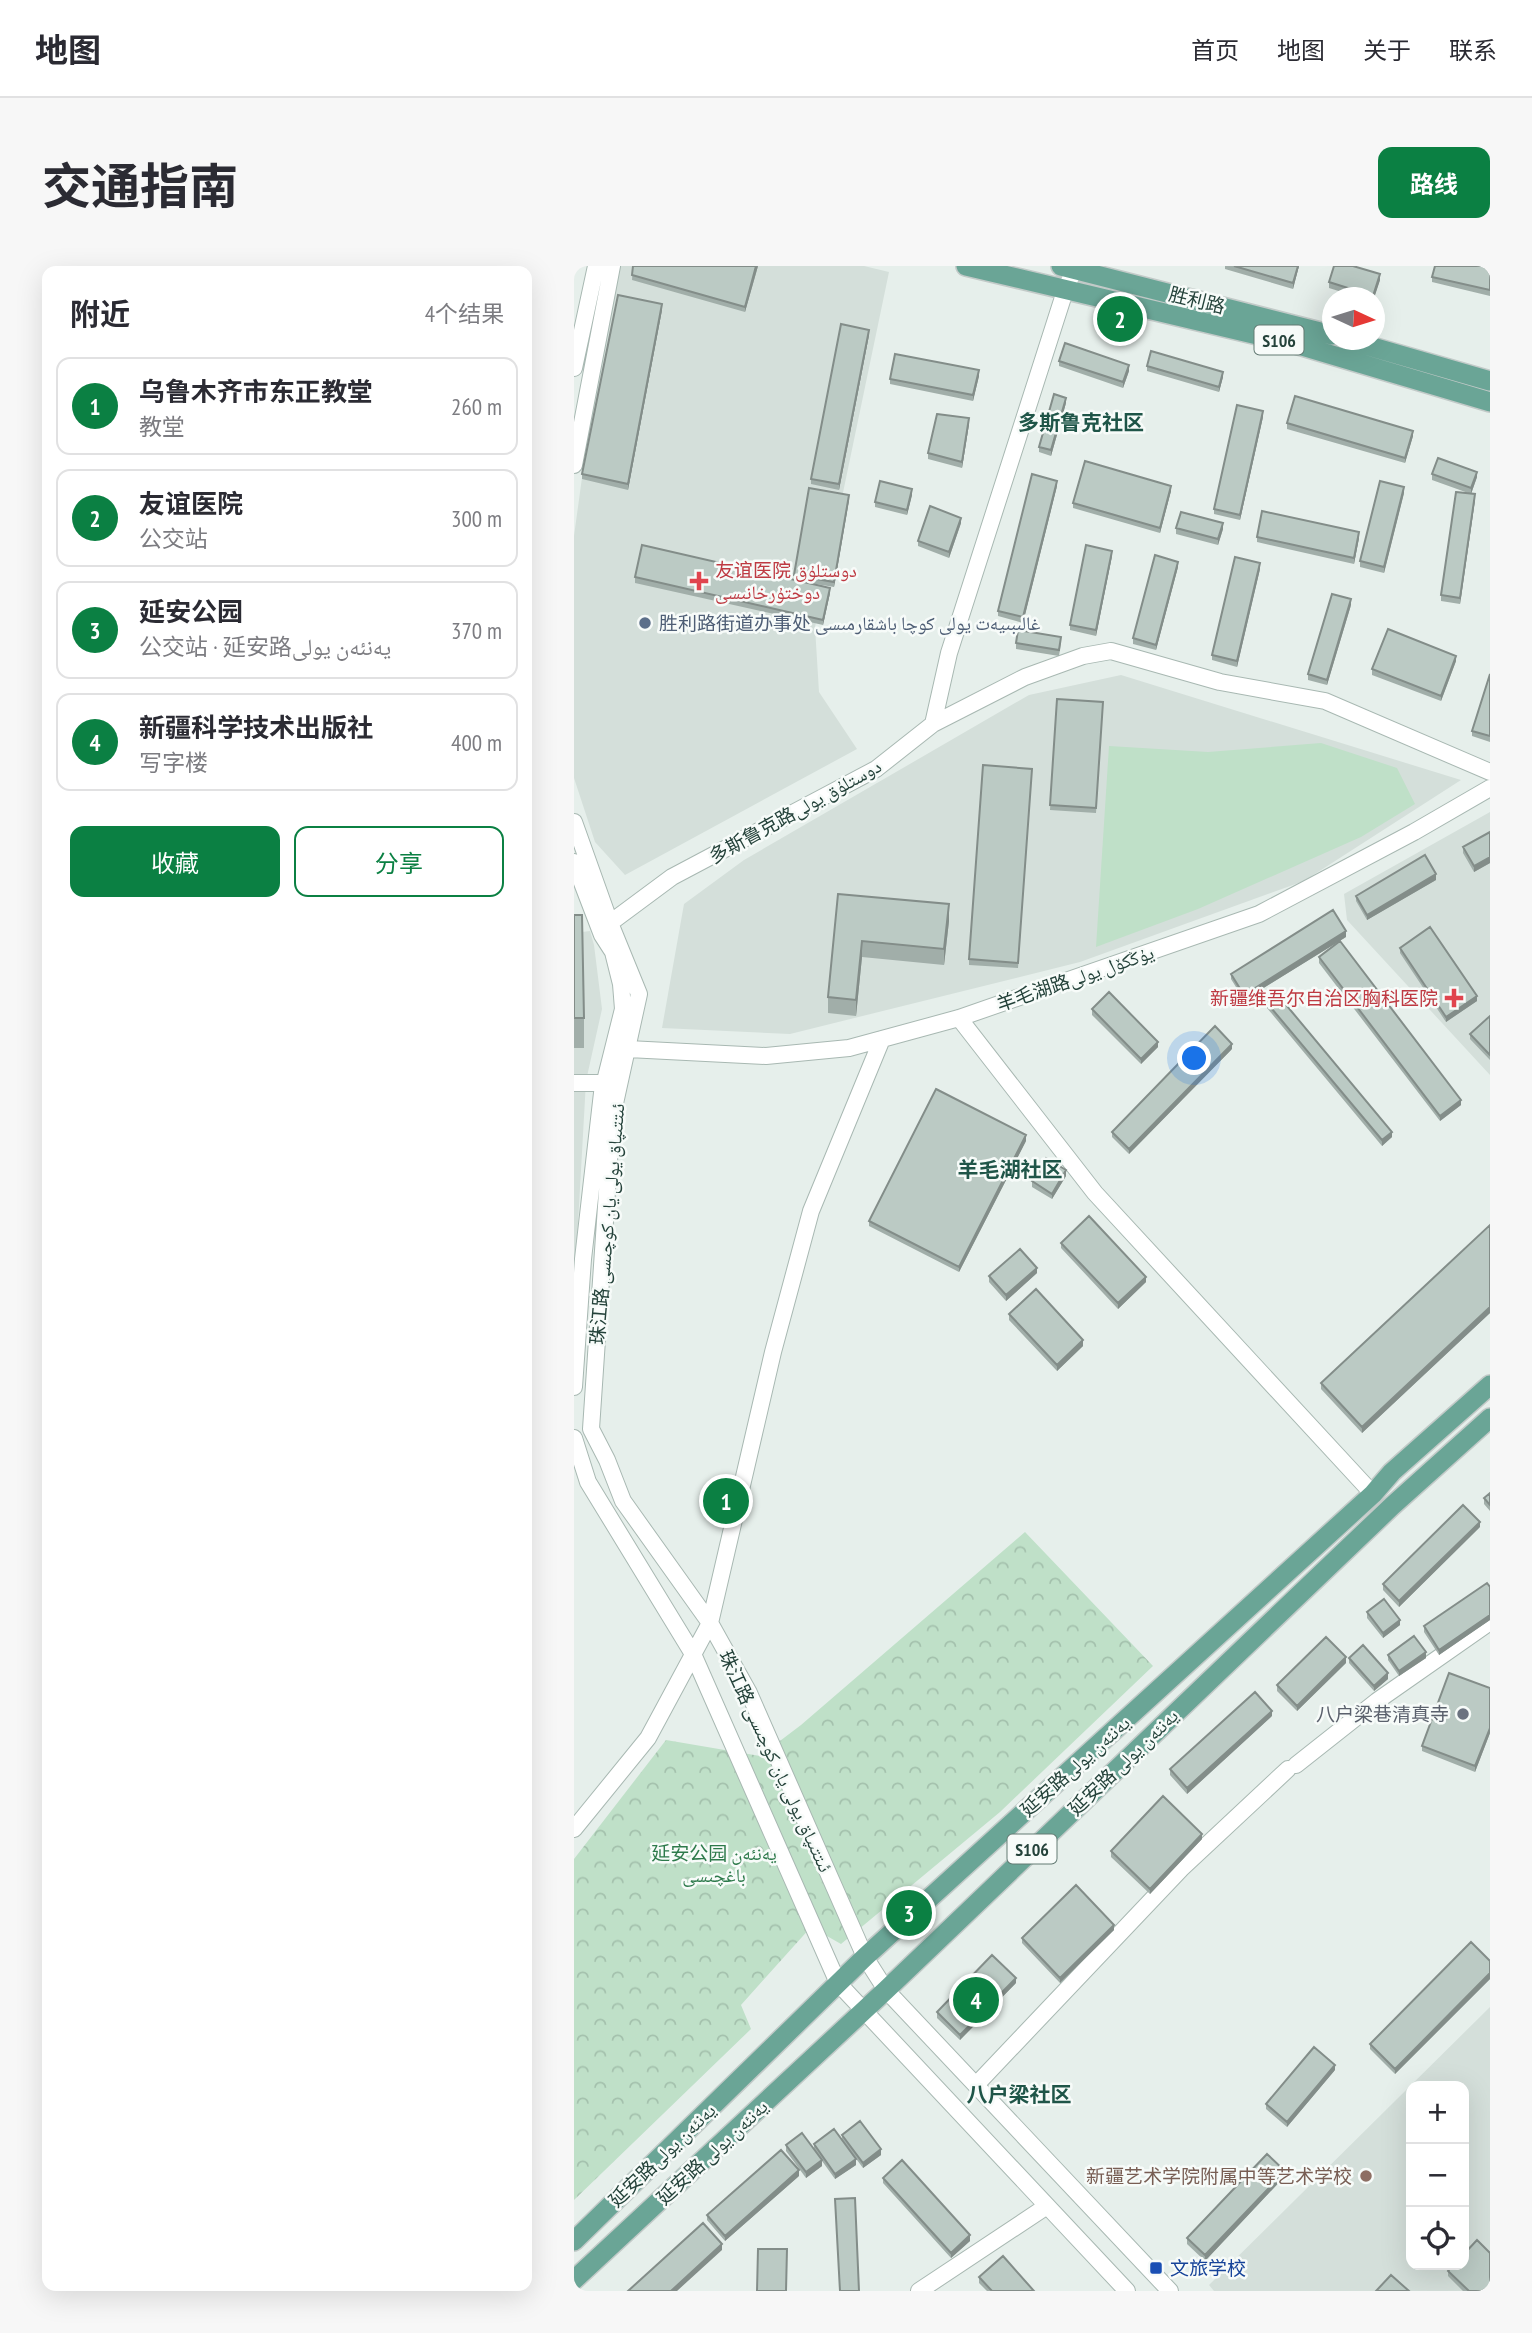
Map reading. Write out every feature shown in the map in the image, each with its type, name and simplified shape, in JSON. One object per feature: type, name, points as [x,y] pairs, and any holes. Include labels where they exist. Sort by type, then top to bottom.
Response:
[{"type":"main road","points":[[966,266],[1066,288]]},
{"type":"main road","name":"胜利路","points":[[1071,267],[1322,332]]},
{"type":"main road","name":"S106","points":[[1066,288],[1295,344],[1490,402]]},
{"type":"main road","points":[[1383,350],[1490,381]]},
{"type":"main road","name":"延安路يەنئەن يولى","points":[[574,2241],[865,1957],[1490,1385]]},
{"type":"main road","name":"延安路 يەنئەن يولى","points":[[574,2280],[886,1990],[1382,1516],[1490,1418]]},
{"type":"street","points":[[574,368],[596,266]]},
{"type":"street","points":[[574,465],[612,266]]},
{"type":"street","points":[[933,724],[949,653],[1071,267]]},
{"type":"street","name":"多斯鲁克路دوستلۇق يولى","points":[[606,929],[672,877],[876,769],[933,724],[1025,677],[1083,656],[1111,651],[1220,682],[1325,701],[1490,772]]},
{"type":"street","name":"羊毛湖路يۇڭكۆل يولى","points":[[628,1049],[766,1056],[849,1048],[959,1018],[1259,914],[1490,788]]},
{"type":"street","name":"珠江路 ئىتتىپاق يولى يان كوچىسى","points":[[574,822],[613,952],[621,984],[623,1009],[604,1083],[583,1259],[574,1387]]},
{"type":"street","name":"珠江路 ئىتتىپاق يولى يان كوچىسى","points":[[574,862],[639,994],[612,1117],[591,1429],[623,1501],[710,1623],[749,1693],[865,1957],[886,1990],[1170,2291]]},
{"type":"street","points":[[959,1018],[1095,1194],[1373,1494]]},
{"type":"street","points":[[574,1829],[648,1738],[710,1623],[772,1352],[811,1211],[882,1039]]},
{"type":"street","points":[[574,1083],[604,1083]]},
{"type":"street","points":[[574,1429],[591,1429]]},
{"type":"street","name":"珠江路 ئىتتىپاق يولى يان كوچىسى","points":[[574,1438],[588,1482],[693,1654],[838,1983],[1127,2291]]},
{"type":"street","points":[[976,2085],[1181,1869],[1292,1767],[1377,1701],[1490,1622]]},
{"type":"street","points":[[919,2291],[1047,2206]]},
{"type":"shaded area","name":"友谊医院 دوستلۇق دوختۇرخانىسى","points":[[611,266],[864,266],[889,272],[815,627],[819,692],[857,749],[625,875],[595,842],[574,778],[574,536]]},
{"type":"shaded area","points":[[1121,675],[1461,780],[1304,881],[1080,962],[790,1034],[662,1028],[684,904],[744,860],[1029,695]]},
{"type":"shaded area","name":"新疆维吾尔自治区胸科医院","points":[[1490,812],[1490,1075],[1347,920],[1344,894]]},
{"type":"shaded area","points":[[590,931],[602,1009],[586,1081],[574,1260],[574,933]]},
{"type":"shaded area","name":"新疆艺术学院附属中等艺术学校","points":[[1490,2007],[1490,2291],[1214,2291],[1209,2285],[1406,2090],[1406,2270],[1469,2270],[1469,2081],[1415,2081]]},
{"type":"green space","points":[[1321,743],[1397,768],[1415,804],[1361,837],[1198,909],[1096,947],[1109,746],[1208,752]]},
{"type":"green space","name":"延安公园 يەنئەن باغچىسى","points":[[1025,1532],[1153,1666],[1000,1812],[841,1944],[811,1927],[741,2005],[751,2029],[574,2200],[574,1859],[666,1740],[760,1756],[801,1725]]},
{"type":"building","points":[[633,266],[756,266],[745,307],[632,275]]},
{"type":"building","points":[[1234,266],[1298,266],[1293,283]]},
{"type":"building","points":[[1334,266],[1353,266],[1380,274],[1376,287],[1345,287],[1329,282]]},
{"type":"building","points":[[1435,266],[1490,266],[1490,290],[1432,277]]},
{"type":"building","points":[[618,295],[662,304],[628,484],[582,474]]},
{"type":"building","points":[[841,324],[869,330],[839,484],[811,479]]},
{"type":"building","points":[[1065,343],[1129,365],[1123,382],[1059,361]]},
{"type":"building","points":[[1151,351],[1223,372],[1219,387],[1147,366]]},
{"type":"building","points":[[895,354],[979,370],[973,395],[890,379]]},
{"type":"building","points":[[1054,394],[1066,398],[1051,450],[1039,447]]},
{"type":"building","points":[[1295,396],[1413,431],[1405,458],[1287,423]]},
{"type":"building","points":[[1237,405],[1263,411],[1240,515],[1214,509]]},
{"type":"building","points":[[937,414],[969,418],[962,462],[928,453]]},
{"type":"building","points":[[1438,458],[1477,472],[1471,488],[1432,474]]},
{"type":"building","points":[[1085,461],[1171,486],[1160,528],[1073,503]]},
{"type":"building","points":[[1032,474],[1057,481],[1023,617],[998,611]]},
{"type":"building","points":[[880,481],[912,489],[907,510],[875,502]]},
{"type":"building","points":[[1380,481],[1404,487],[1384,567],[1360,561]]},
{"type":"building","points":[[809,488],[849,495],[834,582],[794,575]]},
{"type":"building","points":[[1456,492],[1475,494],[1460,598],[1441,595]]},
{"type":"building","points":[[930,506],[961,518],[949,552],[918,541]]},
{"type":"building","points":[[1262,511],[1359,532],[1354,558],[1257,537]]},
{"type":"building","points":[[1181,512],[1223,523],[1218,539],[1176,528]]},
{"type":"building","points":[[642,545],[830,588],[823,620],[635,577]]},
{"type":"building","points":[[1086,545],[1112,551],[1096,630],[1070,625]]},
{"type":"building","points":[[1155,555],[1178,562],[1156,645],[1133,638]]},
{"type":"building","points":[[1235,557],[1260,563],[1237,661],[1212,655]]},
{"type":"building","points":[[1332,594],[1351,599],[1327,680],[1308,674]]},
{"type":"building","points":[[1388,629],[1456,656],[1441,696],[1372,669]]},
{"type":"building","points":[[1018,630],[1061,637],[1059,650],[1016,643]]},
{"type":"building","points":[[1490,674],[1490,736],[1472,731]]},
{"type":"building","points":[[1057,699],[1103,702],[1096,808],[1050,805]]},
{"type":"building","points":[[983,765],[1032,769],[1018,963],[969,959]]},
{"type":"building","points":[[1490,832],[1490,857],[1474,866],[1463,847]]},
{"type":"building","points":[[1425,855],[1436,874],[1367,915],[1356,896]]},
{"type":"building","points":[[838,894],[949,904],[944,949],[862,941],[856,1000],[828,997]]},
{"type":"building","points":[[1333,910],[1346,931],[1244,995],[1231,974]]},
{"type":"building","points":[[574,915],[582,915],[584,1018],[574,1018]]},
{"type":"building","points":[[1430,927],[1477,996],[1446,1017],[1400,948]]},
{"type":"building","points":[[1340,941],[1461,1100],[1440,1116],[1319,957]]},
{"type":"building","points":[[1109,992],[1158,1042],[1141,1059],[1092,1009]]},
{"type":"building","points":[[1277,994],[1392,1132],[1382,1140],[1267,1003]]},
{"type":"building","points":[[1490,1016],[1490,1055],[1470,1034]]},
{"type":"building","points":[[1215,1026],[1232,1044],[1129,1149],[1112,1132]]},
{"type":"building","points":[[936,1089],[1026,1135],[959,1267],[869,1221]]},
{"type":"building","points":[[1046,1158],[1066,1170],[1052,1194],[1032,1181]]},
{"type":"building","points":[[1089,1216],[1146,1277],[1118,1303],[1061,1243]]},
{"type":"building","points":[[1490,1225],[1490,1307],[1362,1427],[1321,1383]]},
{"type":"building","points":[[1020,1249],[1037,1268],[1006,1295],[989,1276]]},
{"type":"building","points":[[1036,1289],[1083,1340],[1057,1365],[1009,1314]]},
{"type":"building","points":[[1490,1493],[1490,1505],[1484,1498]]},
{"type":"building","points":[[1463,1505],[1480,1522],[1399,1601],[1383,1584]]},
{"type":"building","points":[[1487,1583],[1490,1587],[1490,1615],[1439,1650],[1424,1626]]},
{"type":"building","points":[[1384,1599],[1400,1620],[1383,1633],[1367,1612]]},
{"type":"building","points":[[1414,1636],[1426,1652],[1399,1671],[1388,1655]]},
{"type":"building","points":[[1326,1637],[1346,1657],[1297,1706],[1277,1685]]},
{"type":"building","points":[[1363,1645],[1388,1673],[1374,1686],[1349,1658]]},
{"type":"building","name":"八户梁巷清真寺","points":[[1449,1673],[1490,1688],[1490,1728],[1475,1766],[1422,1746]]},
{"type":"building","points":[[1255,1692],[1272,1711],[1187,1788],[1170,1769]]},
{"type":"building","points":[[1163,1796],[1202,1834],[1150,1889],[1111,1851]]},
{"type":"building","points":[[1076,1885],[1114,1925],[1060,1978],[1022,1938]]},
{"type":"building","points":[[1471,1942],[1490,1961],[1490,1973],[1395,2069],[1370,2044]]},
{"type":"building","points":[[992,1955],[1016,1978],[960,2035],[937,2012]]},
{"type":"building","points":[[1314,2047],[1335,2065],[1287,2122],[1266,2104]]},
{"type":"building","points":[[860,2121],[881,2149],[863,2163],[842,2135]]},
{"type":"building","points":[[834,2129],[856,2159],[835,2174],[814,2144]]},
{"type":"building","points":[[802,2133],[822,2160],[806,2172],[786,2145]]},
{"type":"building","points":[[781,2150],[799,2170],[725,2236],[707,2215]]},
{"type":"building","points":[[1267,2154],[1285,2171],[1205,2255],[1187,2238]]},
{"type":"building","points":[[902,2160],[970,2235],[951,2253],[883,2178]]},
{"type":"building","points":[[855,2198],[859,2291],[840,2291],[835,2199]]},
{"type":"building","points":[[703,2223],[722,2244],[671,2291],[628,2291]]},
{"type":"building","points":[[1477,2240],[1490,2253],[1490,2291],[1469,2291],[1448,2271],[1469,2270],[1469,2249]]},
{"type":"building","points":[[758,2249],[787,2249],[786,2291],[757,2291]]},
{"type":"building","points":[[1003,2256],[1034,2291],[992,2291],[979,2277]]},
{"type":"building","points":[[1391,2275],[1409,2291],[1376,2291]]},
{"type":"place","name":"友谊医院","points":[[1120,319]]},
{"type":"place","name":"友谊医院 دوستلۇق دوختۇرخانىسى","points":[[699,581]]},
{"type":"place","name":"胜利路街道办事处 غالىبىيەت يولى كوچا باشقارمىسى","points":[[645,623]]},
{"type":"place","name":"新疆维吾尔自治区胸科医院","points":[[1454,998]]},
{"type":"place","name":"乌鲁木齐市东正教堂","points":[[726,1501]]},
{"type":"place","name":"八户梁巷清真寺","points":[[1463,1714]]},
{"type":"place","name":"延安公园","points":[[909,1913]]},
{"type":"place","name":"新疆科学技术出版社","points":[[976,2000]]},
{"type":"place","name":"新疆艺术学院附属中等艺术学校","points":[[1366,2176]]},
{"type":"place","name":"文旅学校","points":[[1156,2268]]},
{"type":"district","name":"多斯鲁克社区","points":[[1081,422]]},
{"type":"district","name":"羊毛湖社区","points":[[1010,1169]]},
{"type":"district","name":"八户梁社区","points":[[1019,2094]]}]
